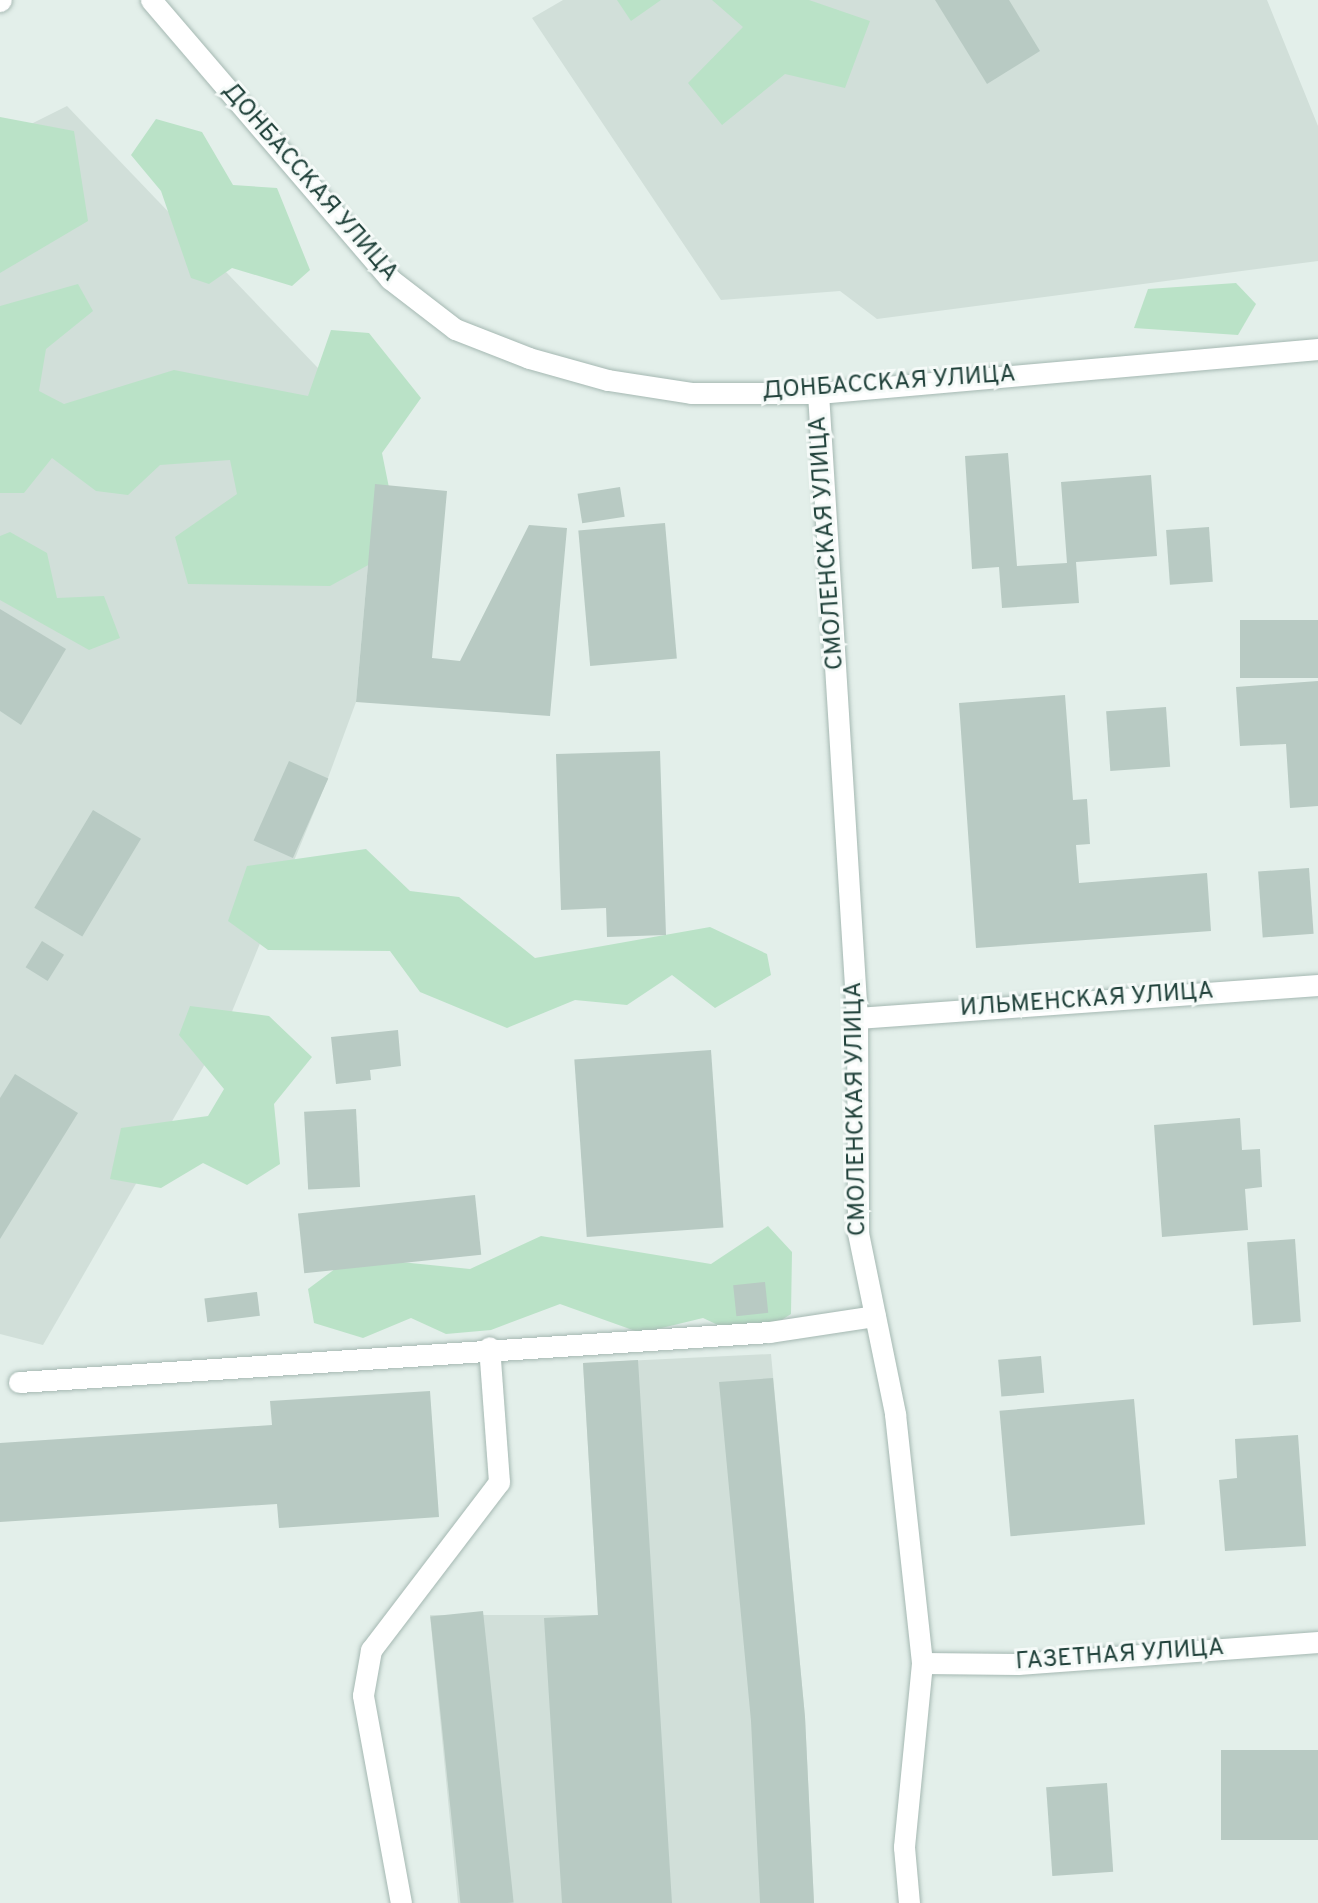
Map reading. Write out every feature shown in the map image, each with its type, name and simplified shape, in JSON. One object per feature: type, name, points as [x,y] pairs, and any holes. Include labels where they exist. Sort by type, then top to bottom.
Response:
[{"type":"street","name":"ДОНБАССКАЯ УЛИЦА","points":[[151,0],[390,279],[455,329],[608,380],[691,393],[818,393],[1318,349]]},
{"type":"street","name":"СМОЛЕНСКАЯ УЛИЦА","points":[[818,393],[857,1018],[858,1233],[895,1415],[922,1663],[904,1847],[909,1903]]},
{"type":"street","name":"ИЛЬМЕНСКАЯ УЛИЦА","points":[[857,1018],[1318,985]]},
{"type":"street","points":[[19,1382],[489,1348],[769,1332],[875,1316]]},
{"type":"street","points":[[401,1903],[363,1695],[372,1650],[499,1482],[489,1348]]},
{"type":"street","name":"ГАЗЕТНАЯ УЛИЦА","points":[[922,1663],[1018,1664],[1318,1643]]},
{"type":"shaded area","points":[[563,0],[1267,0],[1318,126],[1318,261],[877,319],[840,291],[721,300],[532,18]]},
{"type":"shaded area","points":[[67,106],[362,414],[375,484],[356,702],[328,778],[224,1031],[43,1345],[0,1334],[0,154],[13,133]]},
{"type":"shaded area","points":[[771,1354],[805,1717],[814,1903],[458,1903],[430,1615],[598,1615],[583,1363]]},
{"type":"green space","points":[[617,0],[661,0],[631,21]]},
{"type":"green space","points":[[712,0],[809,0],[870,21],[845,88],[785,74],[722,125],[688,83],[743,27]]},
{"type":"green space","points":[[0,117],[74,131],[88,221],[0,273]]},
{"type":"green space","points":[[156,119],[202,132],[233,185],[277,188],[310,270],[292,286],[232,268],[209,284],[191,278],[161,191],[131,155]]},
{"type":"green space","points":[[1236,283],[1256,304],[1238,335],[1134,328],[1148,289]]},
{"type":"green space","points":[[78,284],[93,311],[46,349],[39,391],[64,404],[174,370],[308,396],[331,330],[369,333],[421,398],[382,453],[401,547],[330,586],[188,584],[175,537],[237,494],[230,460],[160,465],[128,495],[96,491],[52,458],[24,493],[0,493],[0,306]]},
{"type":"green space","points":[[10,532],[47,553],[57,598],[104,596],[120,638],[89,650],[0,600],[0,536]]},
{"type":"green space","points":[[366,849],[410,891],[459,897],[535,958],[710,927],[767,954],[771,975],[715,1008],[672,975],[627,1005],[575,1000],[507,1028],[420,992],[390,951],[268,950],[228,921],[247,866]]},
{"type":"green space","points":[[190,1006],[269,1016],[312,1057],[274,1104],[280,1164],[247,1185],[203,1163],[161,1188],[110,1179],[121,1128],[208,1116],[224,1089],[179,1035]]},
{"type":"green space","points":[[768,1226],[792,1252],[791,1314],[750,1340],[703,1318],[641,1333],[560,1304],[491,1330],[446,1334],[411,1318],[363,1338],[314,1323],[308,1289],[351,1257],[470,1269],[541,1236],[711,1264]]},
{"type":"building","points":[[935,0],[1009,0],[1040,51],[987,84]]},
{"type":"building","points":[[1008,453],[1017,566],[1067,563],[1061,482],[1151,475],[1157,556],[1076,562],[1079,603],[1002,608],[999,567],[972,569],[965,456]]},
{"type":"building","points":[[375,484],[447,491],[432,658],[460,661],[529,525],[567,528],[550,716],[356,702]]},
{"type":"building","points":[[620,487],[625,517],[582,523],[578,494]]},
{"type":"building","points":[[665,523],[677,658],[590,666],[578,531]]},
{"type":"building","points":[[1209,527],[1213,582],[1170,585],[1166,530]]},
{"type":"building","points":[[0,609],[66,649],[21,725],[0,711]]},
{"type":"building","points":[[1240,620],[1318,620],[1318,678],[1240,678]]},
{"type":"building","points":[[1318,681],[1318,806],[1290,808],[1286,744],[1240,746],[1236,687]]},
{"type":"building","points":[[1065,695],[1073,800],[1087,799],[1090,844],[1076,845],[1079,883],[1207,873],[1211,931],[976,948],[959,703]]},
{"type":"building","points":[[1166,707],[1170,767],[1110,771],[1106,711]]},
{"type":"building","points":[[660,751],[666,935],[607,937],[606,908],[561,910],[556,754]]},
{"type":"building","points":[[289,761],[328,778],[293,858],[254,840]]},
{"type":"building","points":[[93,810],[141,839],[82,937],[34,908]]},
{"type":"building","points":[[1309,868],[1314,934],[1263,937],[1258,872]]},
{"type":"building","points":[[42,941],[64,955],[48,981],[26,967]]},
{"type":"building","points":[[398,1030],[401,1066],[370,1070],[371,1080],[336,1084],[331,1037]]},
{"type":"building","points":[[711,1050],[723,1228],[587,1237],[574,1060]]},
{"type":"building","points":[[15,1074],[78,1113],[0,1239],[0,1098]]},
{"type":"building","points":[[356,1109],[360,1187],[308,1190],[304,1112]]},
{"type":"building","points":[[1240,1118],[1242,1150],[1260,1149],[1262,1187],[1245,1189],[1248,1230],[1162,1237],[1154,1125]]},
{"type":"building","points":[[475,1195],[481,1255],[304,1273],[298,1214]]},
{"type":"building","points":[[1295,1239],[1301,1322],[1253,1325],[1247,1242]]},
{"type":"building","points":[[765,1282],[768,1313],[736,1316],[733,1285]]},
{"type":"building","points":[[257,1292],[260,1316],[207,1322],[204,1298]]},
{"type":"building","points":[[1041,1356],[1044,1393],[1001,1397],[998,1360]]},
{"type":"building","points":[[638,1360],[672,1903],[562,1903],[544,1618],[598,1615],[583,1363]]},
{"type":"building","points":[[773,1378],[805,1717],[814,1903],[760,1903],[751,1721],[719,1382]]},
{"type":"building","points":[[430,1391],[439,1517],[279,1528],[277,1504],[0,1522],[0,1443],[272,1425],[270,1401]]},
{"type":"building","points":[[1134,1399],[1145,1525],[1010,1536],[1000,1411]]},
{"type":"building","points":[[1298,1435],[1306,1546],[1225,1551],[1219,1480],[1237,1478],[1235,1439]]},
{"type":"building","points":[[483,1611],[514,1902],[460,1903],[430,1617]]},
{"type":"building","points":[[1221,1750],[1318,1750],[1318,1840],[1221,1840]]},
{"type":"building","points":[[1107,1783],[1113,1872],[1052,1876],[1046,1787]]}]
